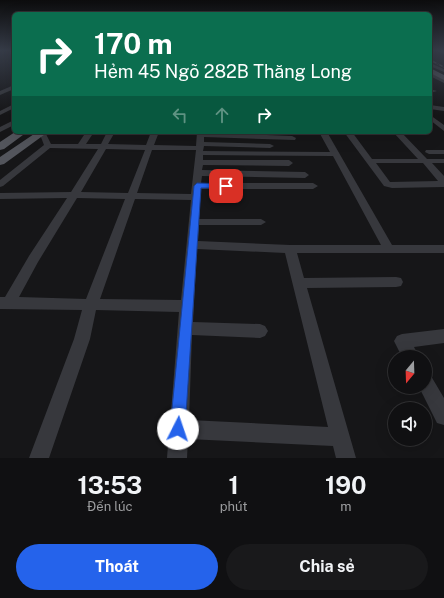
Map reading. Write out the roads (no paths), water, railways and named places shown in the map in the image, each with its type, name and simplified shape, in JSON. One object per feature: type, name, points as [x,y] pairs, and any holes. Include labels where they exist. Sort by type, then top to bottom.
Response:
[{"type":"main road","points":[[434,72],[443,78]]},
{"type":"main road","points":[[0,147],[19,134]]},
{"type":"main road","points":[[0,162],[39,134]]},
{"type":"street","points":[[432,75],[443,78]]},
{"type":"street","points":[[432,79],[443,78]]},
{"type":"street","points":[[0,94],[12,88]]},
{"type":"street","points":[[7,90],[12,91]]},
{"type":"street","points":[[0,106],[12,99]]},
{"type":"street","points":[[432,105],[444,102]]},
{"type":"street","points":[[0,110],[12,103]]},
{"type":"street","points":[[432,106],[444,110]]},
{"type":"street","points":[[0,113],[12,107]]},
{"type":"street","points":[[0,117],[12,112]]},
{"type":"street","points":[[432,116],[444,114]]},
{"type":"street","points":[[432,118],[444,129]]},
{"type":"street","points":[[0,125],[12,119]]},
{"type":"street","points":[[0,130],[12,123]]},
{"type":"street","points":[[43,134],[48,146]]},
{"type":"street","points":[[80,147],[89,134]]},
{"type":"street","points":[[4,303],[22,278],[75,195],[110,134]]},
{"type":"street","points":[[39,458],[82,339],[91,304],[154,134]]},
{"type":"street","points":[[324,134],[389,250]]},
{"type":"street","points":[[349,134],[385,183],[389,185],[443,184],[442,180],[399,134]]},
{"type":"street","points":[[0,196],[131,195],[199,159],[292,138]]},
{"type":"street","points":[[0,184],[48,146],[150,147],[313,186]]},
{"type":"street","points":[[199,159],[297,146]]},
{"type":"street","points":[[429,152],[444,152]]},
{"type":"street","points":[[199,159],[335,154]]},
{"type":"street","points":[[199,159],[289,163]]},
{"type":"street","points":[[199,159],[305,175]]},
{"type":"street","points":[[177,458],[199,159]]},
{"type":"street","points":[[369,161],[444,161]]},
{"type":"street","points":[[194,222],[261,222]]},
{"type":"street","points":[[192,245],[290,249],[444,249]]},
{"type":"street","points":[[290,249],[346,458]]},
{"type":"street","points":[[299,283],[396,282]]},
{"type":"street","points":[[4,303],[188,306]]},
{"type":"street","points":[[186,328],[260,331]]},
{"type":"street","points":[[407,350],[402,341],[444,336]]},
{"type":"street","points":[[432,394],[444,416]]},
{"type":"street","points":[[178,429],[340,437]]}]
